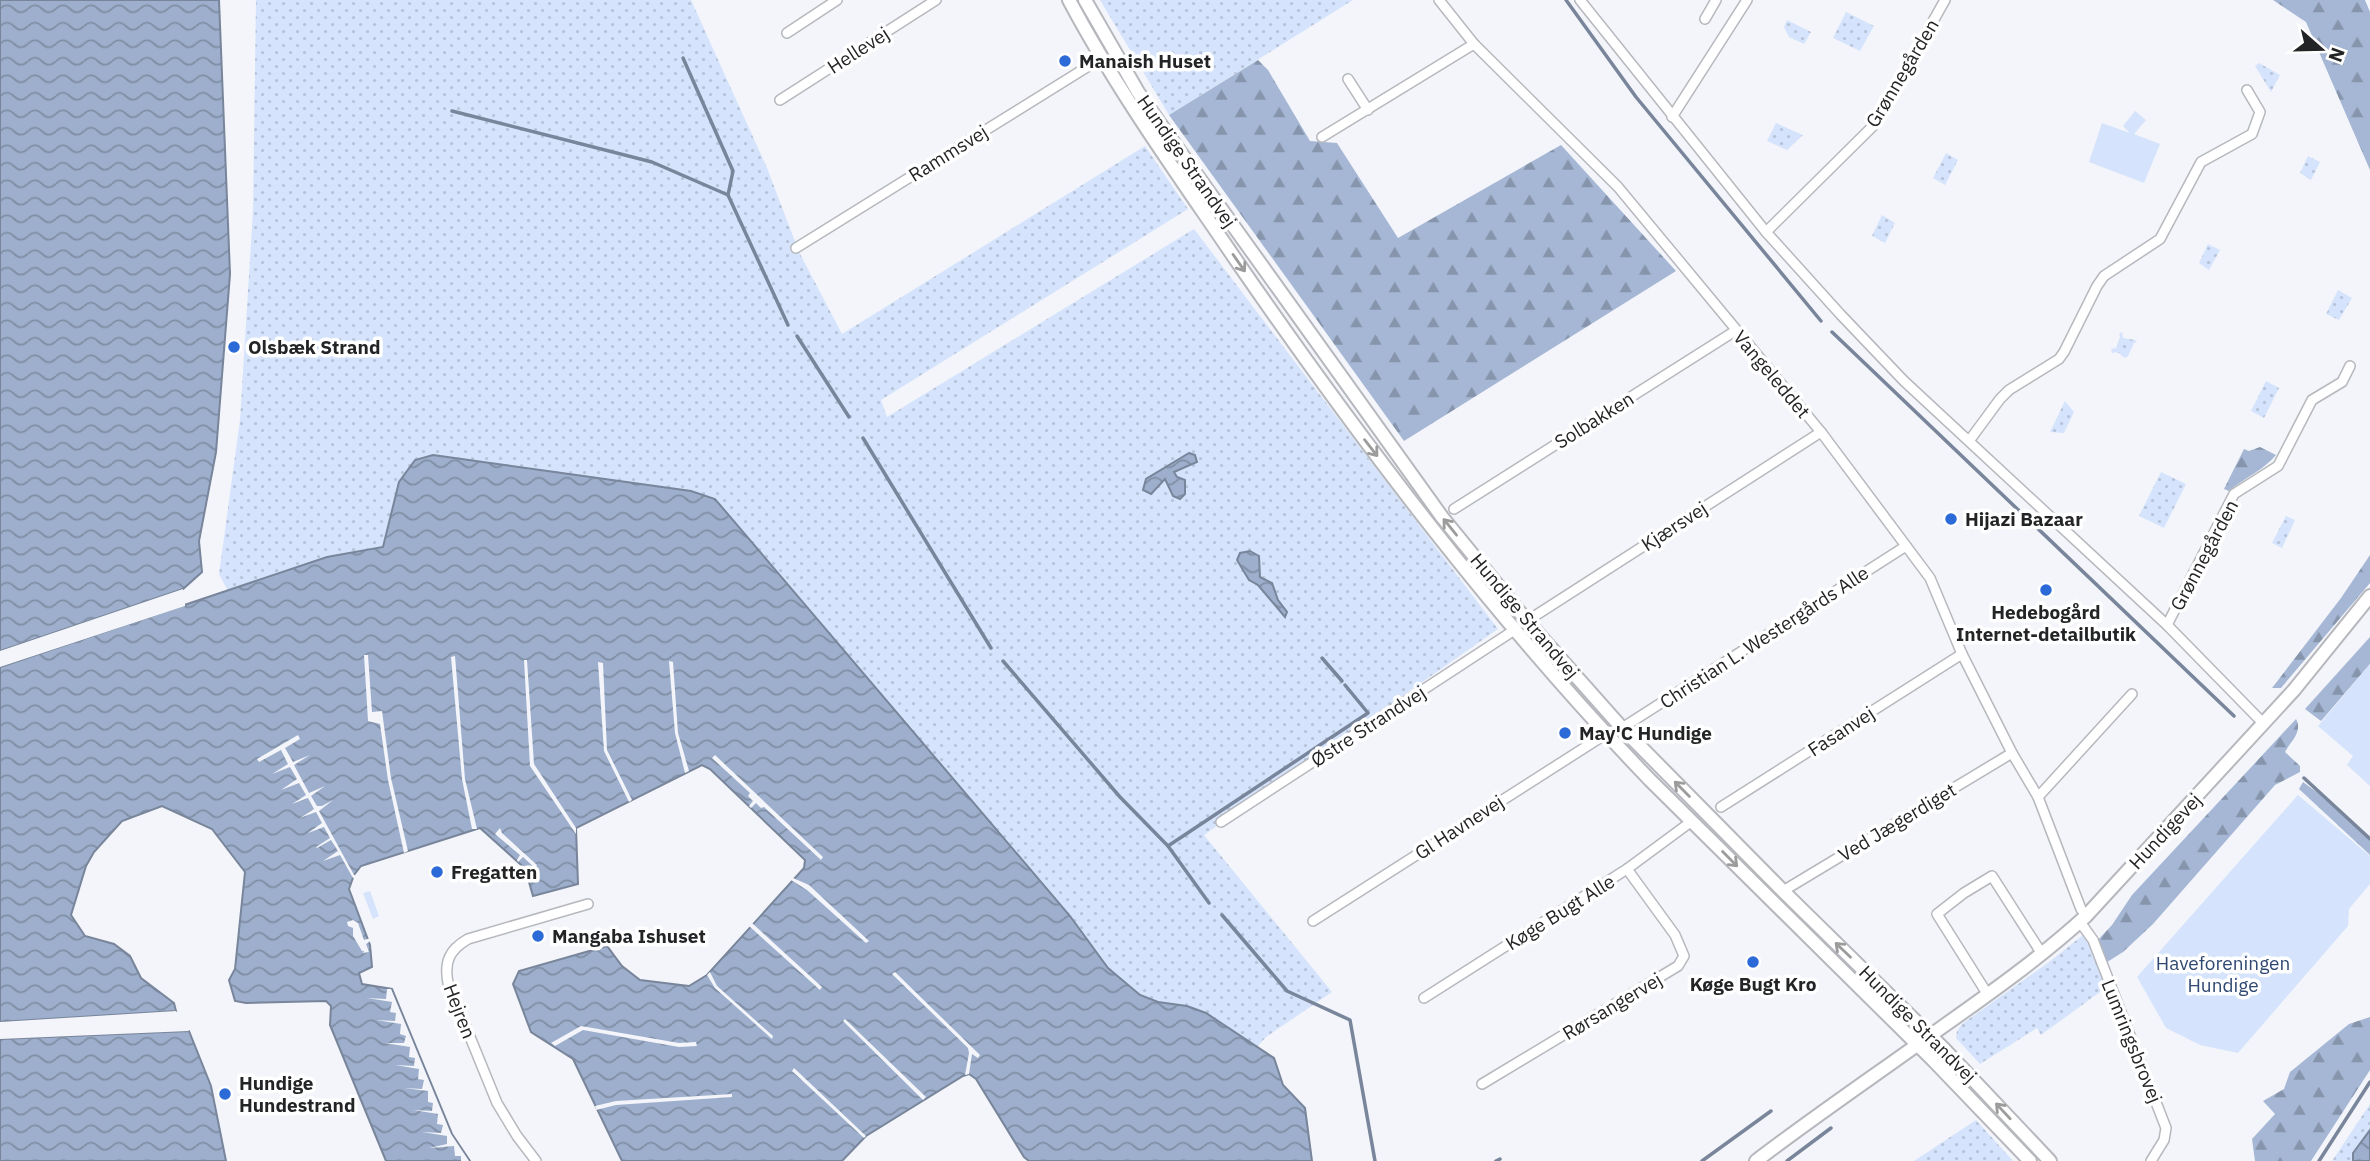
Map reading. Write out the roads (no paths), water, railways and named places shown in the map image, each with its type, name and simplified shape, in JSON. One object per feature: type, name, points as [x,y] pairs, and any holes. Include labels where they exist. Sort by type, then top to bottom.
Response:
[{"type":"main road","name":"Hundige Strandvej","points":[[1069,0],[1100,59],[1145,127],[1334,398],[1432,526],[1516,629],[1606,734],[2031,1161]]},
{"type":"main road","name":"Hundige Strandvej","points":[[1086,0],[1138,92],[1185,159],[1442,517],[1527,621],[1622,728],[1783,891],[1931,1035],[2050,1161]]},
{"type":"main road","name":"Hundigevej","points":[[1756,1161],[1820,1112],[1988,995],[2083,919],[2264,724],[2370,596]]},
{"type":"street","points":[[787,33],[837,0]]},
{"type":"street","name":"Hellevej","points":[[780,100],[936,0]]},
{"type":"street","name":"Vangeleddet","points":[[1439,0],[1474,44],[1618,187],[1821,432],[1930,578],[1962,654],[2012,753],[2038,797],[2083,919]]},
{"type":"street","name":"Grønnegården","points":[[1580,0],[1800,272],[1904,381],[2167,625],[2264,724]]},
{"type":"street","points":[[1705,19],[1716,0]]},
{"type":"street","points":[[1672,117],[1747,0]]},
{"type":"street","name":"Grønnegården","points":[[1766,232],[1875,124],[1945,0]]},
{"type":"street","points":[[1322,137],[1474,44]]},
{"type":"street","name":"Rammsvej","points":[[796,248],[1100,59]]},
{"type":"street","points":[[1348,79],[1368,110]]},
{"type":"street","points":[[1969,441],[2009,390],[2059,359],[2096,286],[2104,276],[2160,239],[2201,162],[2252,134],[2260,111],[2247,90]]},
{"type":"street","name":"Solbakken","points":[[1454,509],[1735,331]]},
{"type":"street","name":"Grønnegården","points":[[2167,625],[2228,503],[2235,494],[2278,466],[2312,400],[2342,382],[2350,366]]},
{"type":"street","name":"Kjærsvej","points":[[1527,621],[1821,432]]},
{"type":"street","name":"Christian L. Westergårds Alle","points":[[1622,728],[1906,546]]},
{"type":"street","name":"Østre Strandvej","points":[[1221,822],[1516,629]]},
{"type":"street","name":"Fasanvej","points":[[1721,807],[1962,654]]},
{"type":"street","points":[[2038,797],[2132,694]]},
{"type":"street","name":"Gl Havnevej","points":[[1313,921],[1606,734]]},
{"type":"street","name":"Ved Jægerdiget","points":[[1783,891],[2012,753]]},
{"type":"street","name":"Køge Bugt Alle","points":[[1424,998],[1627,869],[1692,821]]},
{"type":"street","name":"Rørsangervej","points":[[1482,1084],[1678,966],[1684,956],[1675,935],[1627,869]]},
{"type":"street","points":[[1988,995],[1937,914],[1964,893],[1992,876],[2042,954]]},
{"type":"street","name":"Hejren","points":[[536,1161],[497,1103],[448,983],[448,956],[456,946],[468,939],[589,904]]},
{"type":"street","name":"Lumringsbrovej","points":[[2083,919],[2166,1128],[2164,1140],[2151,1161]]},
{"type":"water","points":[[0,0],[219,0],[230,274],[216,452],[199,541],[202,572],[183,589],[0,651]]},
{"type":"water","points":[[1189,453],[1195,455],[1197,462],[1174,472],[1177,477],[1185,480],[1185,494],[1180,499],[1173,496],[1165,479],[1151,494],[1143,490],[1146,479]]},
{"type":"water","points":[[433,455],[691,491],[715,499],[1070,916],[1108,968],[1140,995],[1206,1013],[1274,1058],[1283,1085],[1305,1108],[1312,1161],[1029,1161],[976,1079],[969,1074],[866,1136],[842,1161],[622,1161],[573,1059],[531,1032],[513,984],[519,971],[607,946],[622,966],[640,980],[689,986],[707,975],[804,868],[805,860],[710,769],[702,765],[576,828],[578,884],[533,896],[529,872],[480,828],[361,866],[354,875],[349,889],[370,945],[372,967],[359,973],[362,984],[392,989],[452,1134],[470,1161],[386,1161],[330,1025],[331,1006],[326,1001],[235,1001],[229,980],[235,969],[245,872],[212,829],[162,806],[122,821],[94,852],[86,866],[71,915],[85,936],[114,944],[130,956],[141,978],[174,1003],[176,1011],[0,1022],[0,667],[327,557],[383,547],[399,482],[415,460]]},
{"type":"water","points":[[1250,551],[1259,556],[1260,577],[1272,583],[1278,600],[1287,612],[1285,617],[1258,585],[1249,580],[1237,560],[1240,553]]},
{"type":"water","points":[[189,1031],[211,1086],[226,1161],[0,1161],[0,1039]]},
{"type":"water","points":[[2370,1130],[2370,1161],[2353,1161],[2353,1153]]},
{"type":"waterway","points":[[1566,0],[1636,97],[1821,321]]},
{"type":"waterway","points":[[683,58],[733,171],[728,195]]},
{"type":"waterway","points":[[452,111],[652,162],[728,195],[788,325]]},
{"type":"waterway","points":[[1832,332],[2234,716]]},
{"type":"waterway","points":[[797,336],[849,417]]},
{"type":"waterway","points":[[863,438],[991,648]]},
{"type":"waterway","points":[[1322,658],[1342,681]]},
{"type":"waterway","points":[[1003,661],[1120,797],[1168,846],[1209,903]]},
{"type":"waterway","points":[[1168,846],[1368,713],[1345,685]]},
{"type":"waterway","points":[[2304,778],[2370,839]]},
{"type":"waterway","points":[[1222,915],[1287,991],[1350,1020],[1375,1161]]},
{"type":"waterway","points":[[2319,1161],[2370,1082]]},
{"type":"waterway","points":[[1702,1161],[1771,1111]]},
{"type":"waterway","points":[[1787,1161],[1831,1128]]},
{"type":"waterway","points":[[1496,1161],[1500,1159]]},
{"type":"place","name":"Manaish Huset","points":[[1065,61]]},
{"type":"place","name":"Olsbæk Strand","points":[[234,347]]},
{"type":"place","name":"Hijazi Bazaar","points":[[1951,519]]},
{"type":"place","name":"Hedebogård Internet-detailbutik","points":[[2046,590]]},
{"type":"place","name":"May'C Hundige","points":[[1565,733]]},
{"type":"place","name":"Fregatten","points":[[437,872]]},
{"type":"place","name":"Mangaba Ishuset","points":[[538,936]]},
{"type":"place","name":"Køge Bugt Kro","points":[[1753,962]]},
{"type":"place","name":"Hundige Hundestrand","points":[[225,1094]]},
{"type":"park label","name":"Haveforeningen Hundige","points":[[2223,974]]}]
